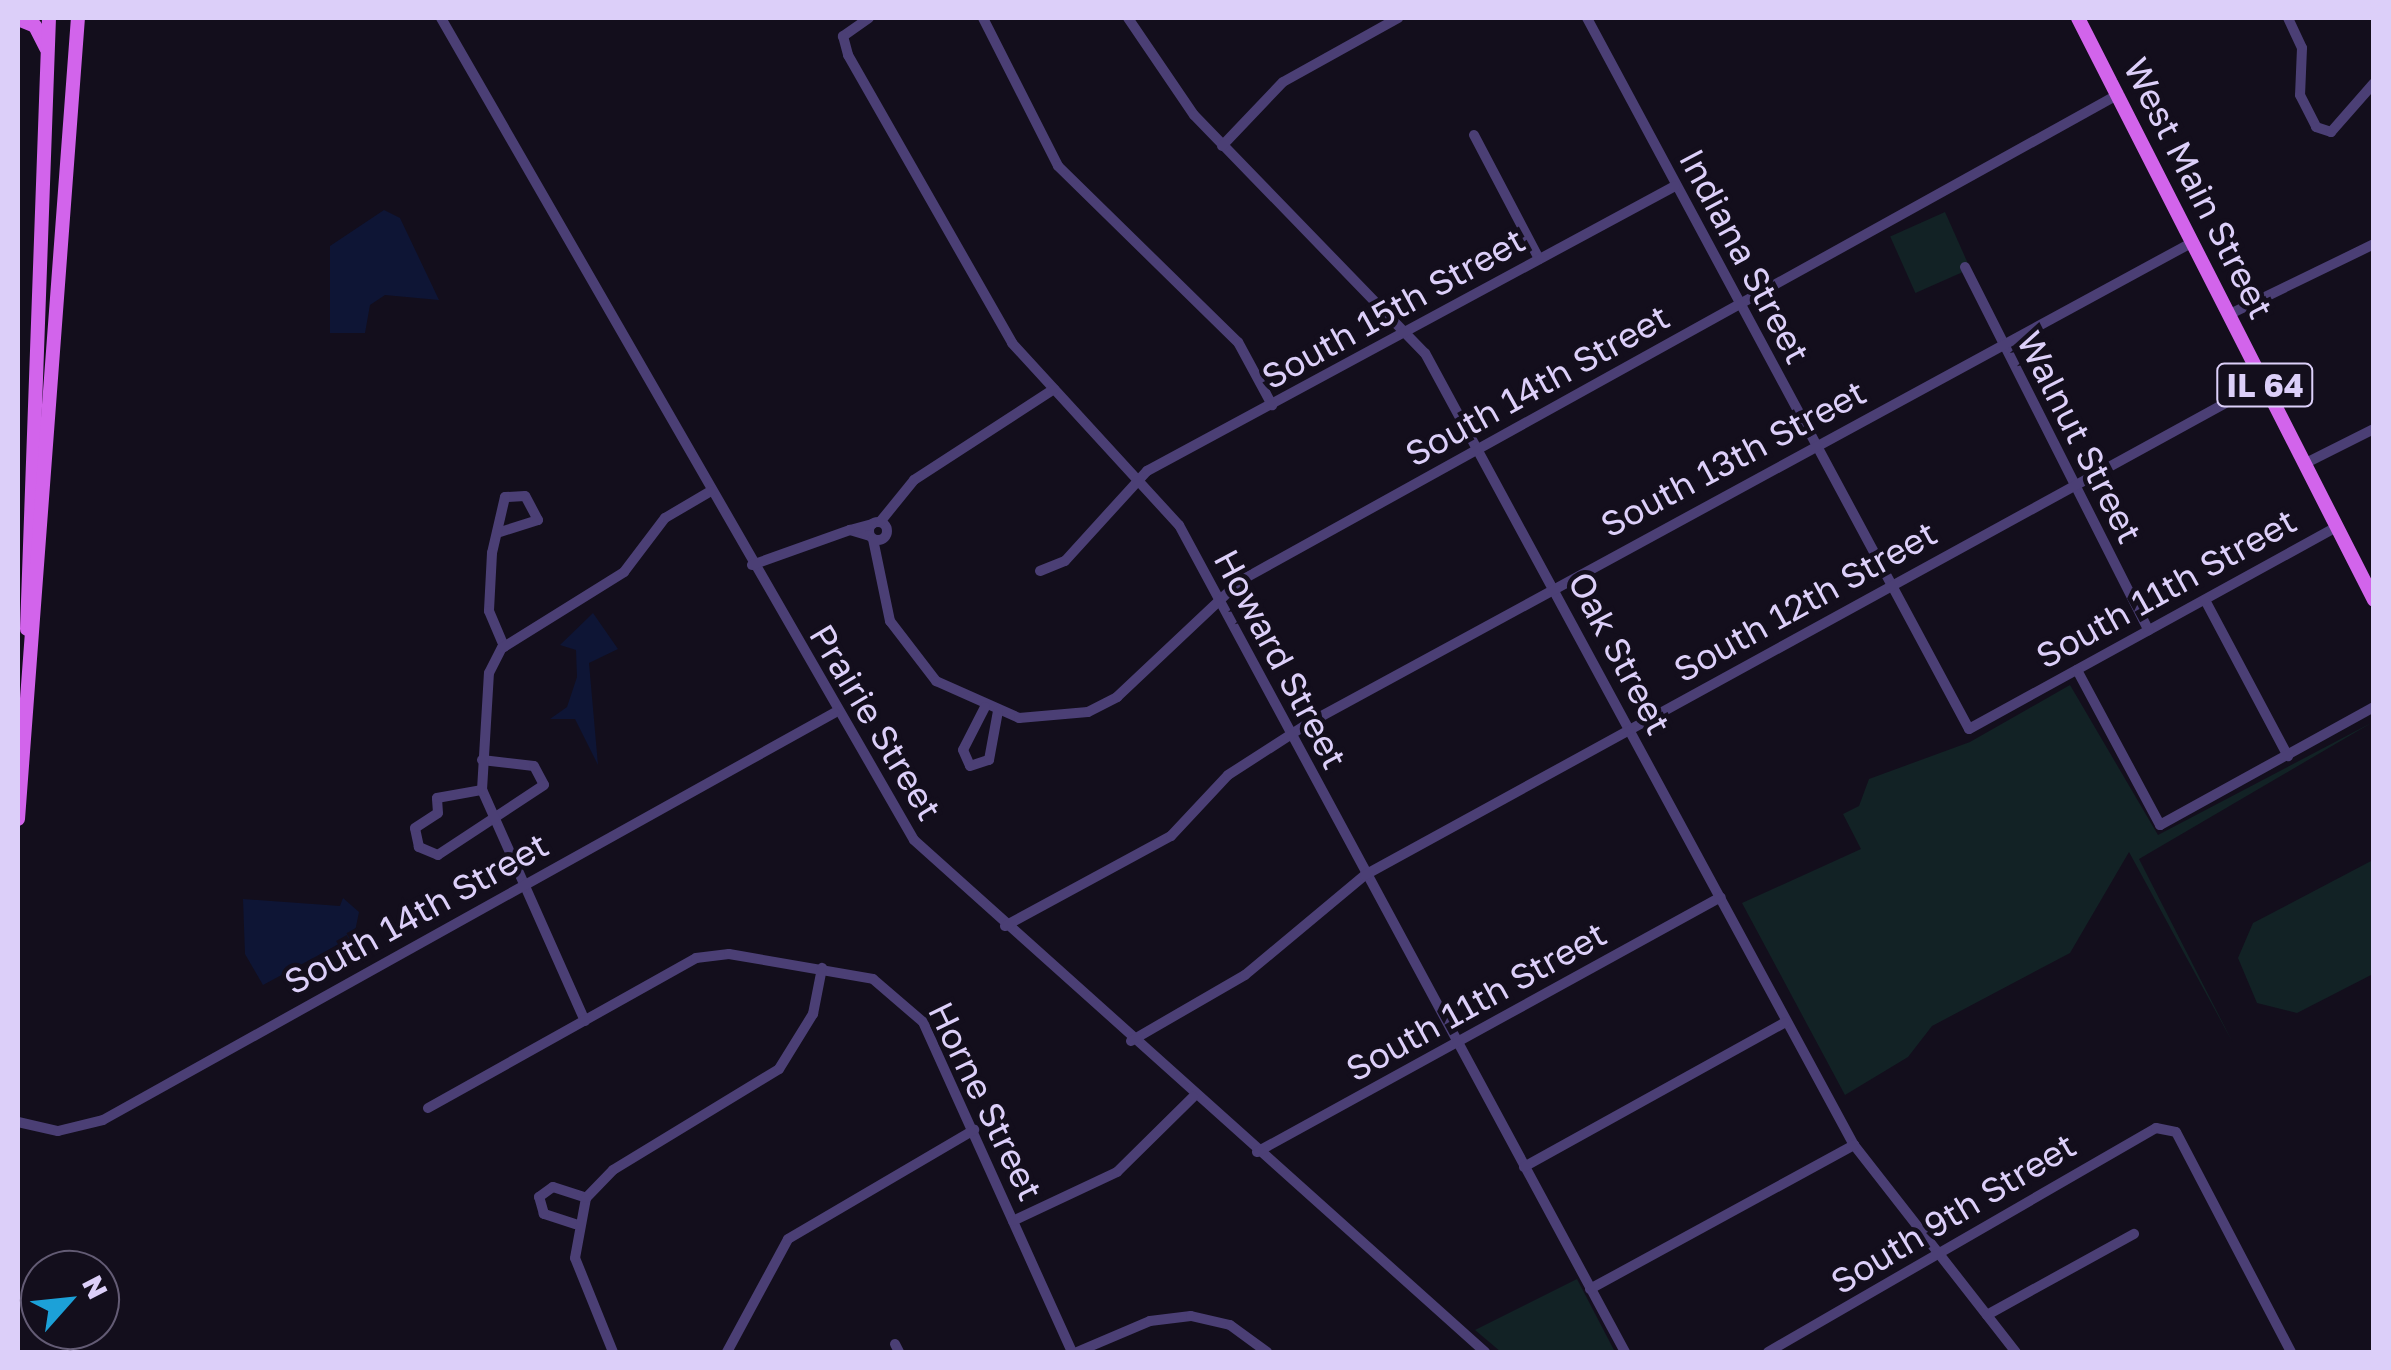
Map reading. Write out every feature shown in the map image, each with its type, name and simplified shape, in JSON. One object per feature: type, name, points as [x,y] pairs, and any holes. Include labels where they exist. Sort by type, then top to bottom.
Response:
[{"type":"main road","points":[[29,655],[24,584],[49,18]]},
{"type":"main road","points":[[18,819],[78,18]]},
{"type":"main road","name":"West Main Street","points":[[2078,18],[2374,600]]},
{"type":"main road","points":[[18,19],[35,26],[48,51]]},
{"type":"street","name":"Prairie Street","points":[[441,18],[834,713],[914,840],[1193,1097],[1485,1352]]},
{"type":"street","name":"Howard Street","points":[[869,18],[849,28],[848,55],[1012,343],[1179,525],[1288,736],[1624,1352]]},
{"type":"street","points":[[982,18],[1058,166],[1238,342],[1272,404]]},
{"type":"street","points":[[1222,146],[1283,82],[1398,18]]},
{"type":"street","name":"Indiana Street","points":[[1587,18],[1971,729]]},
{"type":"street","points":[[2288,18],[2302,48],[2300,95],[2316,127],[2330,132],[2374,83]]},
{"type":"street","name":"Oak Street","points":[[1131,19],[1222,146],[1409,331],[1478,448],[1854,1145],[2016,1352]]},
{"type":"street","name":"South 14th Street","points":[[878,531],[878,563],[890,620],[908,652],[936,681],[986,707],[1042,720],[1101,706],[1218,595],[2118,95]]},
{"type":"street","points":[[1474,135],[1539,260]]},
{"type":"street","name":"South 15th Street","points":[[1040,572],[1065,562],[1141,482],[1272,404],[1675,186]]},
{"type":"street","name":"South 13th Street","points":[[1005,926],[1171,836],[1228,775],[1288,736],[1553,586],[2193,242]]},
{"type":"street","points":[[2230,314],[2374,244]]},
{"type":"street","name":"Walnut Street","points":[[1965,268],[2148,630]]},
{"type":"street","name":"South 12th Street","points":[[1131,1041],[1245,975],[1365,874],[2072,483],[2264,382]]},
{"type":"street","points":[[752,565],[850,530],[878,531],[898,500],[925,472],[1054,389]]},
{"type":"street","points":[[2304,464],[2374,429]]},
{"type":"street","points":[[585,1021],[528,882],[482,790],[489,673],[504,647],[624,572],[665,518],[711,492]]},
{"type":"street","points":[[497,533],[538,520],[524,496],[505,497],[497,533],[489,611],[504,647]]},
{"type":"street","name":"South 11th Street","points":[[1971,729],[2336,527]]},
{"type":"street","points":[[2205,600],[2288,756]]},
{"type":"street","points":[[2077,670],[2160,825],[2374,707]]},
{"type":"street","points":[[986,707],[963,750],[970,766],[989,760],[998,711]]},
{"type":"street","name":"South 14th Street","points":[[18,1122],[58,1131],[104,1120],[834,713]]},
{"type":"street","points":[[482,760],[543,775],[531,796],[492,816],[432,856],[413,835],[438,813],[437,798],[482,790]]},
{"type":"street","name":"South 11th Street","points":[[1257,1152],[1721,897]]},
{"type":"street","name":"Horne Street","points":[[428,1108],[709,955],[822,968],[873,979],[914,1008],[1074,1352]]},
{"type":"street","points":[[614,1352],[575,1258],[577,1218],[586,1198],[613,1170],[778,1068],[812,1014],[822,968]]},
{"type":"street","points":[[1524,1167],[1786,1022]]},
{"type":"street","points":[[1013,1220],[1117,1172],[1193,1097]]},
{"type":"street","name":"South 9th Street","points":[[1768,1352],[1933,1249],[2168,1128],[2285,1350]]},
{"type":"street","points":[[727,1352],[788,1239],[974,1130]]},
{"type":"street","points":[[1590,1289],[1854,1145]]},
{"type":"street","points":[[577,1218],[544,1214],[539,1196],[552,1187],[586,1198]]},
{"type":"street","points":[[1987,1316],[2134,1234]]},
{"type":"street","points":[[1074,1352],[1150,1321],[1190,1316],[1230,1325],[1266,1352]]},
{"type":"shaded area","points":[[1945,212],[1970,269],[1915,293],[1890,236]]},
{"type":"shaded area","points":[[2070,685],[2158,835],[2373,722],[2139,859],[2233,1043],[2129,852],[2070,953],[1932,1026],[1908,1057],[1845,1095],[1742,903],[1861,849],[1843,814],[1859,806],[1869,779],[1970,742]]},
{"type":"shaded area","points":[[2373,860],[2373,974],[2297,1013],[2257,1003],[2238,958],[2253,923]]},
{"type":"shaded area","points":[[1577,1279],[1615,1352],[1501,1352],[1475,1330]]},
{"type":"water","points":[[384,210],[400,218],[439,300],[385,295],[370,305],[365,333],[330,333],[330,246]]},
{"type":"water","points":[[593,613],[618,649],[589,663],[598,765],[575,719],[550,719],[567,707],[577,677],[576,650],[560,645]]},
{"type":"water","points":[[343,898],[359,912],[354,936],[263,985],[245,954],[243,899],[340,906]]}]
